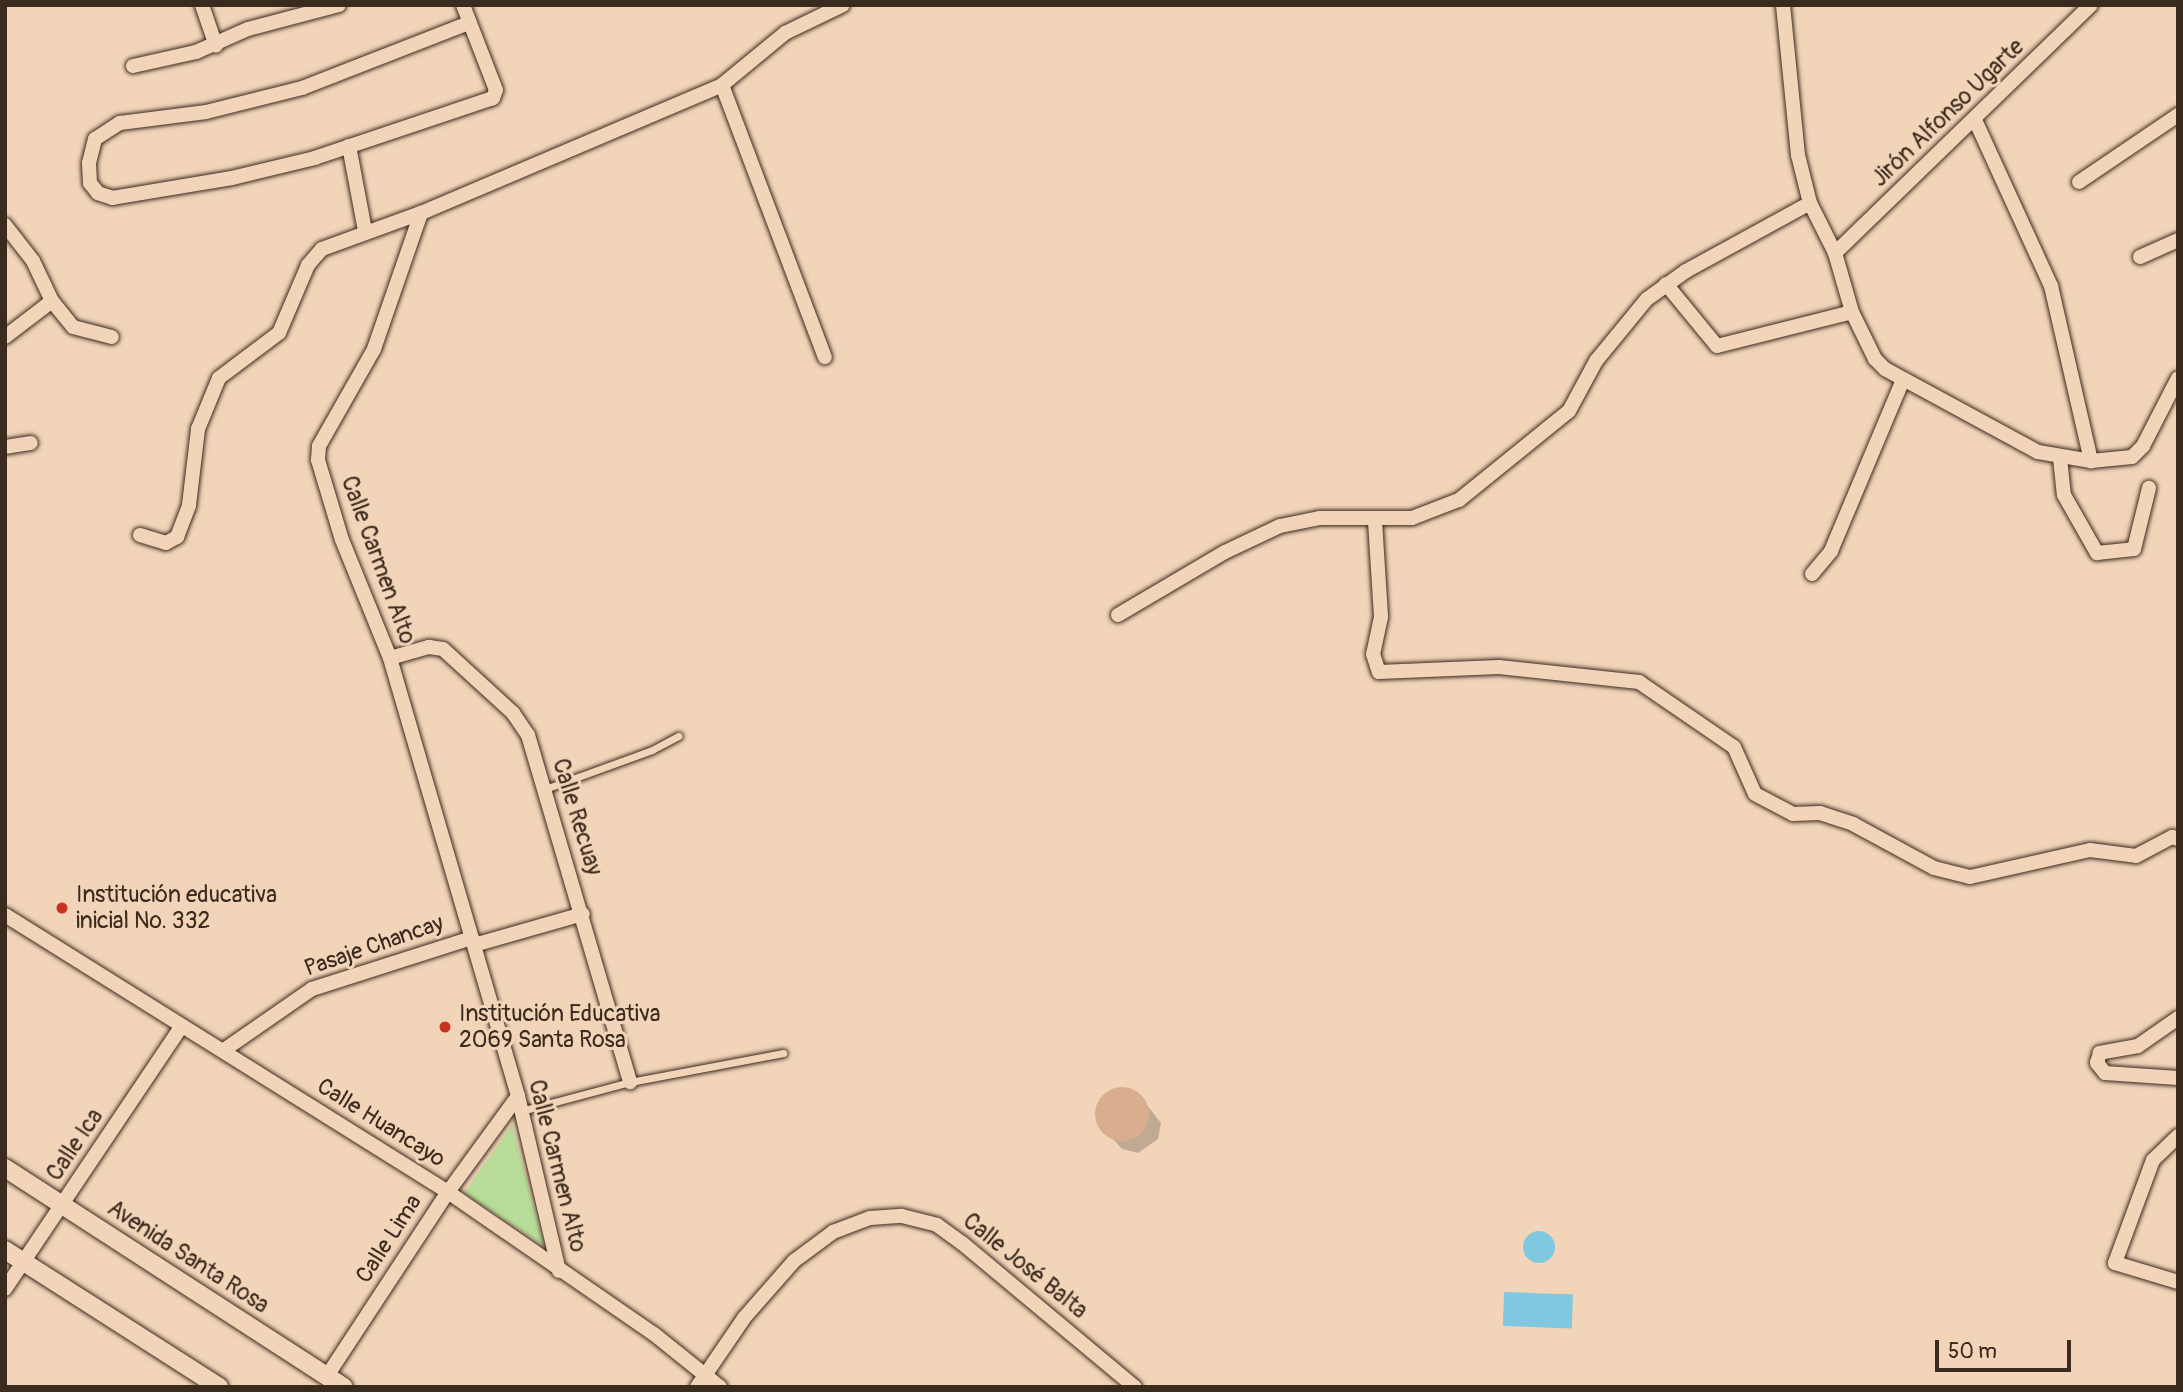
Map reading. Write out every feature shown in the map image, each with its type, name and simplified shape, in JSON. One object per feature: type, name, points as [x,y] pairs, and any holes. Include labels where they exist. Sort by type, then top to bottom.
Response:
[{"type":"street","points":[[202,5],[216,46]]},
{"type":"street","points":[[133,65],[216,46],[248,29],[339,5]]},
{"type":"street","points":[[463,5],[496,90],[493,98],[349,146],[232,178],[113,198],[98,194],[89,173],[95,139],[120,123],[206,112],[302,88],[469,23]]},
{"type":"street","points":[[140,535],[166,542],[177,537],[189,505],[198,429],[219,378],[279,333],[308,265],[322,249],[365,231],[421,213],[722,85],[785,33],[844,5]]},
{"type":"street","points":[[1783,5],[1798,155],[1810,203],[1835,253],[1852,312],[1875,359],[1902,382],[2038,452],[2091,461],[2132,457],[2143,446],[2178,378]]},
{"type":"street","name":"Jirón Alfonso Ugarte","points":[[1835,253],[2091,5]]},
{"type":"street","points":[[722,85],[825,357]]},
{"type":"street","points":[[2079,182],[2178,115]]},
{"type":"street","points":[[1975,120],[2051,286],[2091,461]]},
{"type":"street","points":[[349,146],[365,231]]},
{"type":"street","points":[[1118,615],[1225,552],[1280,526],[1320,518],[1375,521],[1412,518],[1459,500],[1543,436],[1569,411],[1596,361],[1630,315],[1666,284],[1810,203]]},
{"type":"street","name":"Calle Carmen Alto","points":[[421,213],[374,349],[319,446],[317,460],[342,540],[390,658],[518,1096],[559,1271]]},
{"type":"street","points":[[5,225],[33,261],[52,301],[74,327],[112,337]]},
{"type":"street","points":[[2140,257],[2178,240]]},
{"type":"street","points":[[1666,284],[1717,346],[1852,312]]},
{"type":"street","points":[[5,337],[52,301]]},
{"type":"street","points":[[1812,574],[1830,551],[1902,382]]},
{"type":"street","points":[[5,447],[30,443]]},
{"type":"street","points":[[2060,457],[2064,495],[2097,553],[2134,550],[2150,488]]},
{"type":"street","points":[[1375,521],[1381,617],[1373,654],[1379,672],[1499,667],[1546,675],[1604,676],[1639,682],[1734,747],[1755,794],[1793,814],[1820,813],[1853,824],[1934,868],[1970,877],[2090,850],[2136,856],[2172,837],[2178,839]]},
{"type":"street","name":"Calle Recuay","points":[[390,658],[429,647],[443,649],[513,713],[528,735],[583,914],[630,1082]]},
{"type":"street","name":"Pasaje Chancay","points":[[224,1051],[312,989],[473,941],[583,914]]},
{"type":"street","name":"Calle Huancayo","points":[[5,915],[448,1192],[654,1334],[700,1382],[720,1387]]},
{"type":"street","points":[[2178,1018],[2138,1046],[2100,1053],[2097,1063],[2105,1073],[2178,1078]]},
{"type":"street","name":"Calle Ica","points":[[5,1289],[182,1026]]},
{"type":"street","name":"Calle Lima","points":[[327,1376],[448,1192],[518,1096]]},
{"type":"street","points":[[2178,1136],[2153,1160],[2115,1263],[2178,1282]]},
{"type":"street","name":"Avenida Santa Rosa","points":[[5,1168],[343,1387]]},
{"type":"street","name":"Calle José Balta","points":[[700,1382],[744,1318],[794,1261],[833,1232],[870,1218],[902,1216],[937,1225],[1102,1357],[1135,1387]]},
{"type":"street","points":[[5,1250],[219,1387]]},
{"type":"lane","points":[[545,789],[652,750],[678,736]]},
{"type":"lane","points":[[521,1111],[630,1082],[783,1053]]},
{"type":"green space","points":[[512,1125],[544,1246],[464,1193]]},
{"type":"water","points":[[1539,1231],[1550,1236],[1555,1247],[1550,1258],[1539,1263],[1528,1258],[1523,1247],[1528,1236]]},
{"type":"water","points":[[1504,1292],[1573,1294],[1572,1328],[1503,1326]]},
{"type":"building","points":[[1122,1087],[1141,1095],[1149,1114],[1141,1133],[1122,1141],[1103,1133],[1095,1114],[1103,1095]]},
{"type":"place","name":"Institución educativa inicial No. 332","points":[[62,908]]},
{"type":"place","name":"Institución Educativa 2069 Santa Rosa","points":[[445,1027]]}]
